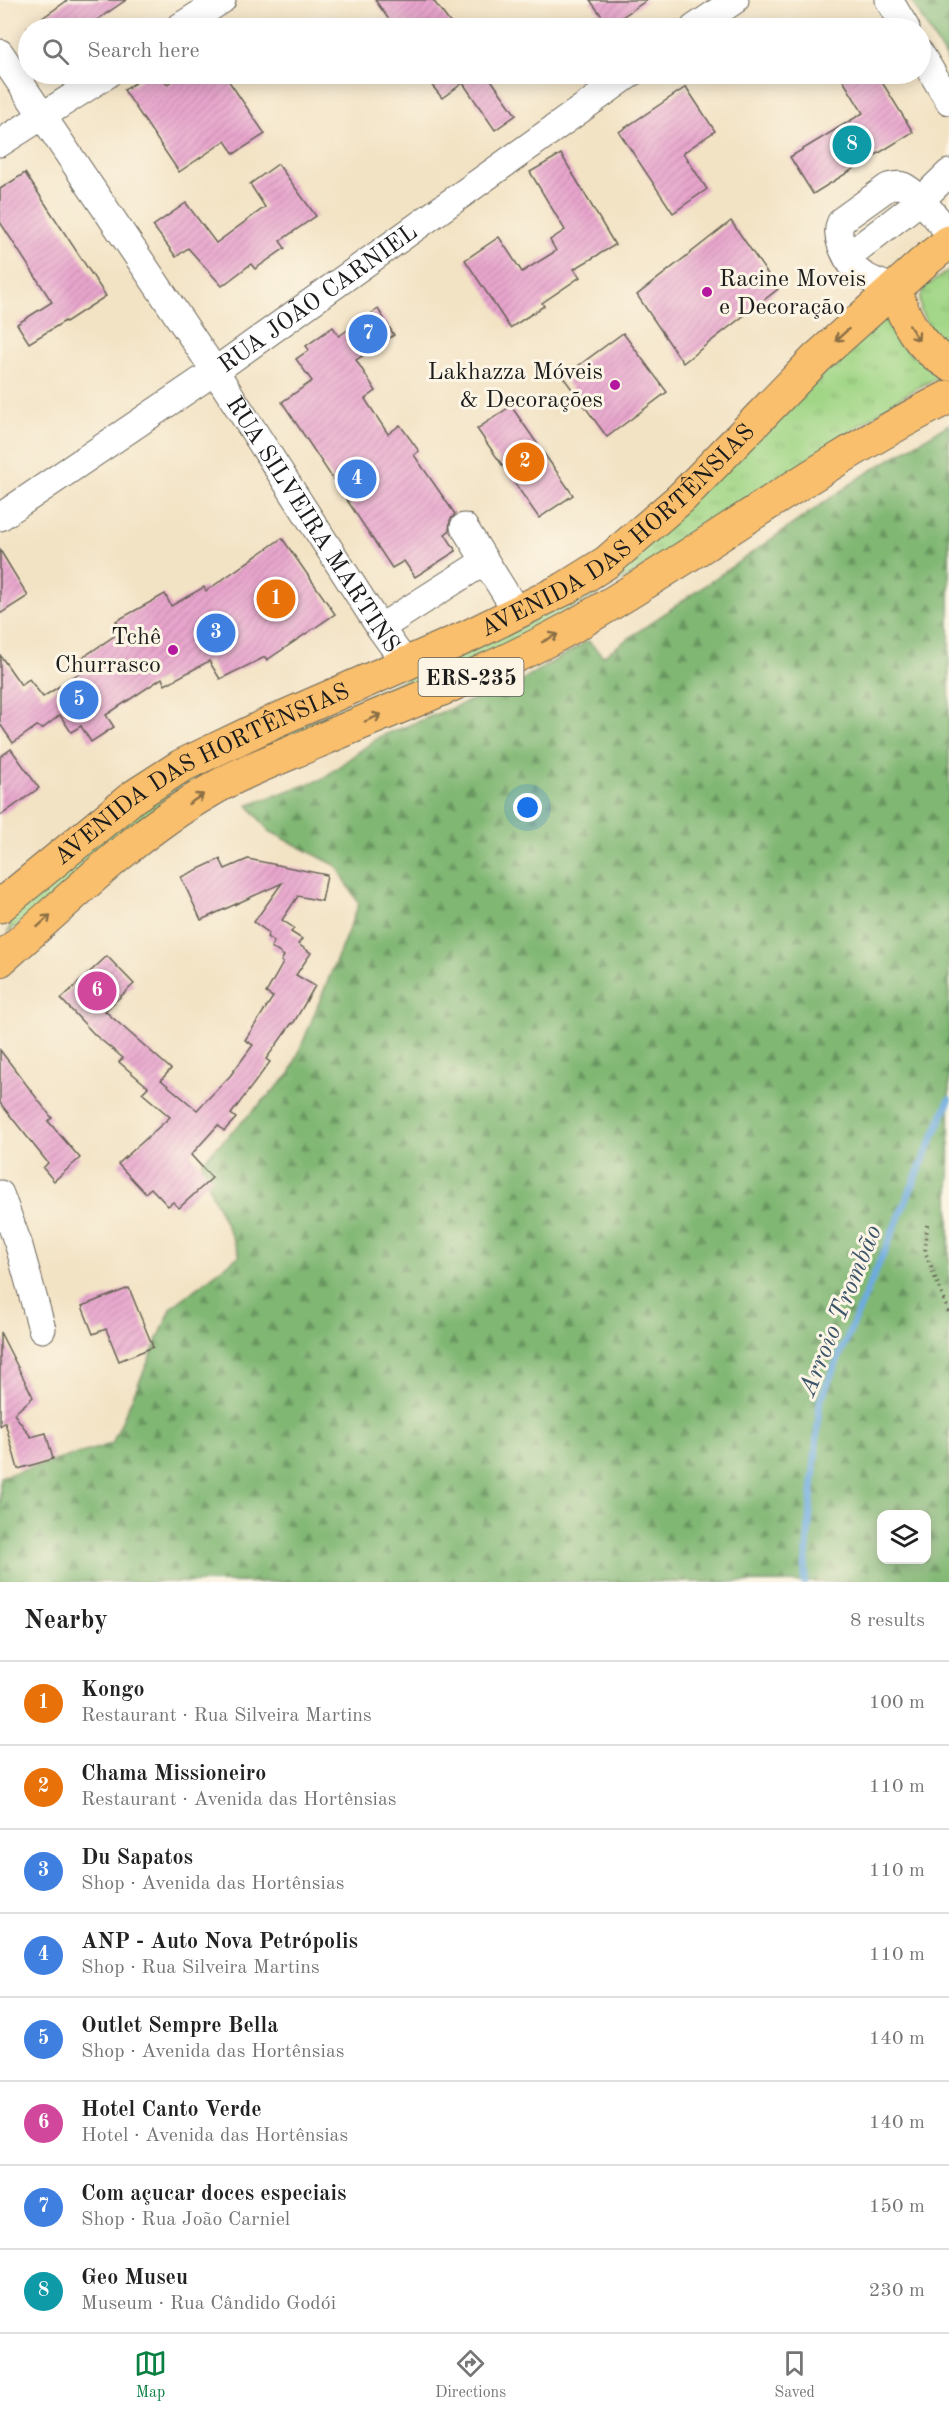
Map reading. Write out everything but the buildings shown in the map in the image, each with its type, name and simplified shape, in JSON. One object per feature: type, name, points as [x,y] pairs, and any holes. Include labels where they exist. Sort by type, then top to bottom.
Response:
[{"type":"main road","name":"AVENIDA DAS HORTÊNSIAS","points":[[0,906],[109,816],[181,766],[256,729],[406,664],[517,612],[564,589],[606,561],[648,529],[816,359],[949,242]]},
{"type":"main road","points":[[894,289],[911,330],[934,355],[949,364]]},
{"type":"main road","name":"AVENIDA DAS HORTÊNSIAS","points":[[0,960],[91,879],[167,818],[209,791],[277,759],[492,668],[569,628],[890,429],[949,397]]},
{"type":"main road","points":[[0,913],[3,921],[0,934]]},
{"type":"street","points":[[194,18],[222,0]]},
{"type":"street","points":[[709,18],[735,0]]},
{"type":"street","points":[[889,0],[900,18]]},
{"type":"street","name":"RUA SILVEIRA MARTINS","points":[[0,53],[18,78]]},
{"type":"street","points":[[931,70],[949,101]]},
{"type":"street","name":"RUA SILVEIRA MARTINS","points":[[22,84],[215,371],[380,628],[406,664]]},
{"type":"street","points":[[0,143],[92,84]]},
{"type":"street","name":"RUA JOÃO CARNIEL","points":[[0,516],[215,371],[616,84]]},
{"type":"street","points":[[920,201],[949,173]]},
{"type":"street","points":[[894,289],[862,274],[847,257],[838,236],[838,226],[842,220],[888,187],[903,186],[949,232]]},
{"type":"street","points":[[464,527],[517,612]]},
{"type":"street","points":[[380,628],[485,561]]},
{"type":"street","points":[[0,1194],[19,1246],[42,1329]]},
{"type":"path","points":[[927,1225],[925,1252],[949,1312]]},
{"type":"green space","points":[[911,0],[949,0],[949,64],[931,34],[931,18],[922,18]]},
{"type":"green space","points":[[949,270],[949,347],[934,338],[921,311],[920,299],[924,288]]},
{"type":"green space","points":[[894,308],[899,335],[910,354],[944,374],[908,393],[708,531],[505,647],[270,747],[8,932],[15,912],[113,829],[191,775],[523,626],[798,395]]},
{"type":"green space","points":[[949,424],[949,1582],[0,1582],[0,1477],[112,1444],[172,1307],[240,1255],[210,1190],[202,1162],[290,1074],[359,904],[337,866],[269,831],[248,805],[322,779],[379,737],[520,681],[588,641],[603,656],[864,475]]},
{"type":"waterway","name":"Arroio Trombão","points":[[804,1582],[820,1401],[949,1100]]},
{"type":"place","name":"Geo Museu","points":[[852,145]]},
{"type":"place","name":"Racine Moveis e Decoração","points":[[707,292]]},
{"type":"place","name":"Com açucar doces especiais","points":[[368,334]]},
{"type":"place","name":"Lakhazza Móveis & Decorações","points":[[615,385]]},
{"type":"place","name":"Chama Missioneiro","points":[[525,462]]},
{"type":"place","name":"ANP - Auto Nova Petrópolis","points":[[357,479]]},
{"type":"place","name":"Kongo","points":[[276,599]]},
{"type":"place","name":"Du Sapatos","points":[[216,633]]},
{"type":"place","name":"Tchê Churrasco","points":[[173,650]]},
{"type":"place","name":"Outlet Sempre Bella","points":[[79,700]]},
{"type":"place","name":"Hotel Canto Verde","points":[[97,991]]}]
